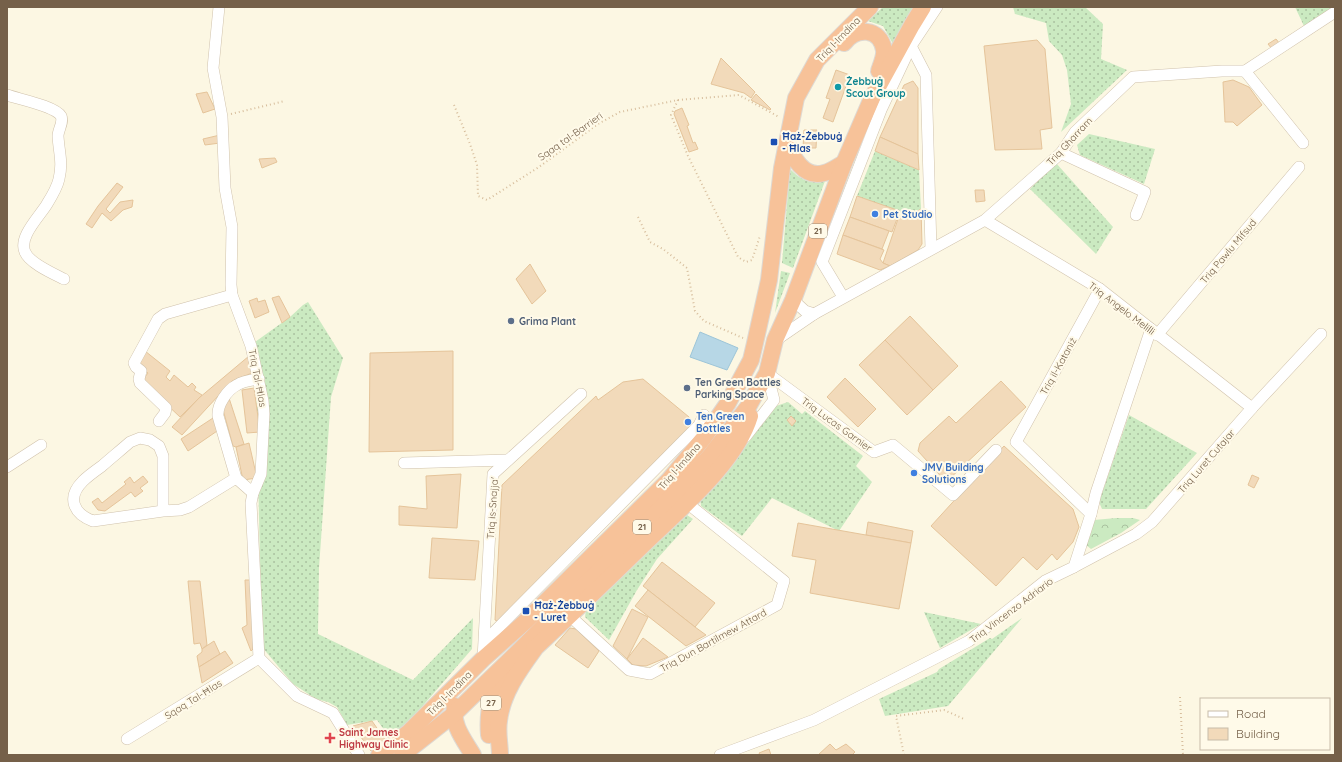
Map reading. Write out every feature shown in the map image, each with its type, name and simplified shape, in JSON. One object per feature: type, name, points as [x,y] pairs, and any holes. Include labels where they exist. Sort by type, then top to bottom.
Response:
[{"type":"highway","name":"Triq l-Imdina","points":[[379,755],[409,732],[554,595],[668,481],[703,439],[728,403],[751,360],[756,343],[769,280],[782,168],[796,98],[817,60],[870,7]]},
{"type":"highway","name":"Triq l-Imdina","points":[[402,755],[454,717],[699,468],[733,428],[748,407],[767,374],[775,340],[793,300],[844,163],[872,98],[923,7]]},
{"type":"highway","points":[[790,124],[818,75],[847,39],[860,31],[871,32],[881,40],[884,51],[872,98]]},
{"type":"highway","points":[[787,142],[797,163],[810,172],[823,174],[844,163]]},
{"type":"highway","points":[[500,755],[498,721],[505,698],[518,670],[536,647],[687,503],[727,461],[748,425],[759,388]]},
{"type":"highway","points":[[473,755],[458,729],[454,717],[458,698],[470,682],[554,595]]},
{"type":"highway","name":"27","points":[[491,755],[488,719],[491,702],[495,689],[502,675],[514,656]]},
{"type":"street","name":"Triq Tal-Ħlas","points":[[219,7],[213,68],[222,117],[225,188],[232,227],[232,296],[251,346],[264,401],[261,474],[253,493],[252,503],[259,658]]},
{"type":"street","points":[[843,297],[822,262],[881,110],[911,46],[937,7]]},
{"type":"street","points":[[1304,143],[1245,71],[1335,12]]},
{"type":"street","points":[[911,46],[926,75],[931,249]]},
{"type":"street","name":"Triq Għarram","points":[[775,340],[843,297],[984,220],[1061,153],[1076,132],[1133,77],[1222,71],[1245,71]]},
{"type":"street","points":[[7,95],[48,107],[61,116],[62,122],[58,136],[62,160],[59,179],[47,205],[30,229],[23,246],[29,259],[64,279]]},
{"type":"street","points":[[1061,153],[1145,192],[1136,215]]},
{"type":"street","name":"Triq Pawlu Mifsud","points":[[1154,332],[1299,168]]},
{"type":"street","name":"Triq Angelo Melilli","points":[[984,220],[1100,289],[1252,408]]},
{"type":"street","name":"Triq il-Kataniż","points":[[1091,514],[1016,442],[1100,289]]},
{"type":"street","points":[[159,421],[165,413],[166,408],[140,383],[139,379],[141,371],[134,363],[158,319],[165,314],[232,296]]},
{"type":"street","points":[[793,300],[805,311],[814,314]]},
{"type":"street","points":[[1074,567],[1091,514],[1096,492],[1154,332]]},
{"type":"street","name":"Triq Luret Cutajar","points":[[1074,567],[1124,541],[1152,522],[1252,408],[1321,334]]},
{"type":"street","name":"Triq Lucas Garnier","points":[[767,374],[874,452],[893,445],[953,495],[996,450]]},
{"type":"street","name":"Triq l-Imdina","points":[[727,461],[774,400],[767,374]]},
{"type":"street","points":[[253,493],[236,478],[218,416],[218,406],[235,386],[258,379]]},
{"type":"street","name":"Triq is-Snajja'","points":[[488,656],[493,474],[580,394]]},
{"type":"street","points":[[488,656],[492,634],[684,441],[699,425],[704,415]]},
{"type":"street","points":[[163,511],[163,456],[159,446],[150,440],[140,438],[130,442],[82,482],[76,491],[73,501],[77,511],[84,518],[94,521],[180,510],[236,478]]},
{"type":"street","points":[[684,441],[703,439]]},
{"type":"street","points":[[7,467],[41,445]]},
{"type":"street","points":[[404,463],[508,460]]},
{"type":"street","name":"Triq Dun Bartilmew Attard","points":[[570,616],[628,670],[650,674],[777,605],[784,581],[687,503]]},
{"type":"street","name":"Triq Vincenzo Adriario","points":[[720,755],[814,720],[969,641],[1045,582],[1074,567]]},
{"type":"street","points":[[259,658],[297,696],[333,713],[358,755]]},
{"type":"street","name":"Sqaq Tal-Ħlas","points":[[126,739],[259,658]]},
{"type":"path","name":"Sqaq tal-Barrieri","points":[[454,105],[477,165],[478,196],[487,200],[540,167],[598,124],[620,112],[678,100],[740,95],[790,124]]},
{"type":"path","points":[[678,100],[671,114],[688,156],[738,257],[746,262],[752,260],[762,230],[776,219]]},
{"type":"path","points":[[222,117],[285,101]]},
{"type":"path","points":[[638,217],[650,242],[663,248],[687,268],[694,310],[704,321],[756,343]]},
{"type":"path","points":[[1180,697],[1183,755]]},
{"type":"path","points":[[904,755],[896,716],[944,710],[964,719]]},
{"type":"green space","points":[[883,7],[916,7],[893,44],[883,26],[868,21]]},
{"type":"green space","points":[[1013,7],[1085,7],[1103,24],[1101,59],[1127,70],[1061,132],[1071,104],[1067,70],[1062,55],[1049,41],[1046,23],[1015,14]]},
{"type":"green space","points":[[1295,7],[1335,7],[1304,26]]},
{"type":"green space","points":[[1089,134],[1155,149],[1144,184],[1080,155],[1077,145]]},
{"type":"green space","points":[[875,151],[919,170],[921,209],[909,216],[857,196]]},
{"type":"green space","points":[[1056,163],[1113,227],[1096,254],[1030,189]]},
{"type":"green space","points":[[790,169],[798,176],[806,180],[814,182],[825,181],[793,268],[782,263]]},
{"type":"green space","points":[[781,271],[790,273],[775,313]]},
{"type":"green space","points":[[308,302],[343,358],[331,397],[319,568],[318,634],[413,680],[473,618],[472,649],[407,724],[390,738],[377,720],[347,725],[337,707],[328,702],[316,699],[293,684],[262,647],[255,342]]},
{"type":"green space","points":[[788,402],[802,414],[805,411],[863,456],[856,466],[872,482],[839,531],[772,498],[742,536],[701,506],[700,498],[745,447],[776,406]]},
{"type":"green space","points":[[1129,415],[1197,453],[1146,509],[1102,509],[1099,502]]},
{"type":"green space","points":[[687,515],[693,519],[657,559],[637,590],[609,640],[585,617],[586,610],[680,516]]},
{"type":"green space","points":[[1133,518],[1140,520],[1121,533],[1091,549],[1086,545],[1094,520]]},
{"type":"green space","points":[[924,612],[981,624],[940,648]]},
{"type":"green space","points":[[1022,618],[948,706],[885,716],[879,699],[937,672],[939,669],[990,638],[992,639]]},
{"type":"water","points":[[700,332],[738,348],[727,370],[690,357]]},
{"type":"building","points":[[1276,39],[1280,44],[1272,49],[1268,44]]},
{"type":"building","points":[[1037,40],[1045,49],[1052,128],[1040,130],[1042,149],[995,150],[984,46]]},
{"type":"building","points":[[721,58],[755,92],[751,98],[744,93],[711,84]]},
{"type":"building","name":"Żebbuġ Scout Group","points":[[836,70],[850,75],[833,122],[823,118],[830,99],[826,98]]},
{"type":"building","points":[[1233,80],[1249,87],[1262,105],[1237,126],[1233,122],[1225,122],[1223,82]]},
{"type":"building","points":[[913,81],[918,88],[918,154],[880,137],[904,85]]},
{"type":"building","points":[[207,92],[215,109],[203,113],[196,94]]},
{"type":"building","points":[[756,94],[771,109],[770,110],[751,100]]},
{"type":"building","points":[[682,108],[689,125],[687,126],[693,143],[695,142],[698,149],[689,152],[674,114],[675,111]]},
{"type":"building","points":[[804,130],[817,130],[816,148],[803,148]]},
{"type":"building","points":[[220,135],[220,143],[205,145],[203,139]]},
{"type":"building","points":[[880,137],[918,154],[919,170],[875,151]]},
{"type":"building","points":[[275,158],[277,162],[262,168],[259,159]]},
{"type":"building","points":[[117,183],[123,187],[106,209],[110,213],[120,202],[133,200],[132,207],[123,210],[111,221],[102,213],[92,228],[86,224],[98,206]]},
{"type":"building","points":[[975,190],[984,190],[985,201],[976,202]]},
{"type":"building","name":"Pet Studio","points":[[857,196],[900,211],[892,232],[850,217]]},
{"type":"building","points":[[921,209],[922,244],[918,250],[890,266],[883,263],[899,216],[906,218]]},
{"type":"building","points":[[850,217],[889,231],[882,249],[843,235]]},
{"type":"building","points":[[843,235],[884,250],[880,259],[883,263],[890,266],[880,270],[837,254]]},
{"type":"building","points":[[530,264],[546,291],[532,304],[516,279]]},
{"type":"building","points":[[279,296],[290,317],[282,323],[272,298]]},
{"type":"building","points":[[257,298],[258,302],[265,300],[269,312],[255,318],[249,301]]},
{"type":"building","points":[[910,316],[958,366],[933,390],[885,340]]},
{"type":"building","points":[[885,340],[933,390],[907,415],[859,365]]},
{"type":"building","points":[[145,351],[170,371],[166,377],[170,381],[174,375],[188,387],[192,383],[196,387],[194,390],[202,395],[180,417],[142,381],[148,373],[137,364]]},
{"type":"building","points":[[453,351],[453,450],[369,452],[370,353]]},
{"type":"building","points":[[249,356],[252,373],[232,381],[182,435],[172,427],[199,398]]},
{"type":"building","points":[[845,378],[876,409],[858,427],[827,397]]},
{"type":"building","points":[[643,379],[689,417],[690,427],[499,622],[495,620],[502,485],[596,396],[598,400],[623,382]]},
{"type":"building","points":[[1001,381],[1026,407],[946,482],[918,451],[920,443],[949,416],[956,423]]},
{"type":"building","points":[[254,388],[260,432],[247,433],[242,390]]},
{"type":"building","points":[[229,398],[244,444],[236,447],[233,446],[222,406]]},
{"type":"building","points":[[791,416],[796,421],[792,426],[787,420]]},
{"type":"building","points":[[213,418],[220,429],[188,451],[181,439]]},
{"type":"building","points":[[249,443],[257,478],[243,480],[236,447]]},
{"type":"building","points":[[1004,446],[1073,509],[1079,527],[1073,542],[1057,560],[1052,554],[1037,570],[1023,557],[996,586],[931,526]]},
{"type":"building","points":[[461,474],[457,528],[399,525],[399,506],[427,509],[426,476]]},
{"type":"building","points":[[1252,475],[1259,478],[1254,488],[1248,485]]},
{"type":"building","points":[[143,476],[148,482],[140,488],[143,491],[135,497],[131,492],[105,511],[98,510],[92,502],[98,498],[102,503],[126,484],[124,482],[130,477],[134,483]]},
{"type":"building","points":[[868,522],[913,531],[911,543],[866,535]]},
{"type":"building","points":[[798,523],[911,543],[899,609],[810,593],[816,560],[792,556]]},
{"type":"building","points":[[432,538],[479,541],[475,580],[429,578]]},
{"type":"building","points":[[662,562],[715,603],[695,627],[643,586]]},
{"type":"building","points":[[245,580],[252,580],[253,649],[251,651],[242,628],[247,625]]},
{"type":"building","points":[[188,581],[200,581],[207,645],[202,649],[200,643],[194,644]]},
{"type":"building","points":[[648,590],[706,635],[686,646],[635,606]]},
{"type":"building","points":[[632,609],[648,617],[627,659],[613,646]]},
{"type":"building","points":[[570,628],[576,629],[599,651],[588,668],[555,645]]},
{"type":"building","points":[[643,638],[668,657],[646,666],[633,665],[627,659]]},
{"type":"building","points":[[214,641],[220,654],[199,667],[197,656],[202,652],[202,649]]},
{"type":"building","points":[[225,651],[233,663],[202,683],[199,667]]},
{"type":"building","points":[[372,721],[386,741],[371,751],[353,726]]},
{"type":"building","points":[[830,744],[836,750],[846,744],[855,752],[852,755],[818,755]]},
{"type":"building","points":[[769,749],[771,755],[760,755],[759,753]]},
{"type":"place","name":"Żebbuġ Scout Group","points":[[838,87]]},
{"type":"place","name":"Ħaż-Żebbuġ - Ħlas","points":[[774,142]]},
{"type":"place","name":"Pet Studio","points":[[875,214]]},
{"type":"place","name":"Grima Plant","points":[[511,321]]},
{"type":"place","name":"Ten Green Bottles Parking Space","points":[[687,388]]},
{"type":"place","name":"Ten Green Bottles","points":[[688,422]]},
{"type":"place","name":"JMV Building Solutions","points":[[914,473]]},
{"type":"place","name":"Ħaż-Żebbuġ - Luret","points":[[526,611]]},
{"type":"place","name":"Saint James Highway Clinic","points":[[330,738]]}]
